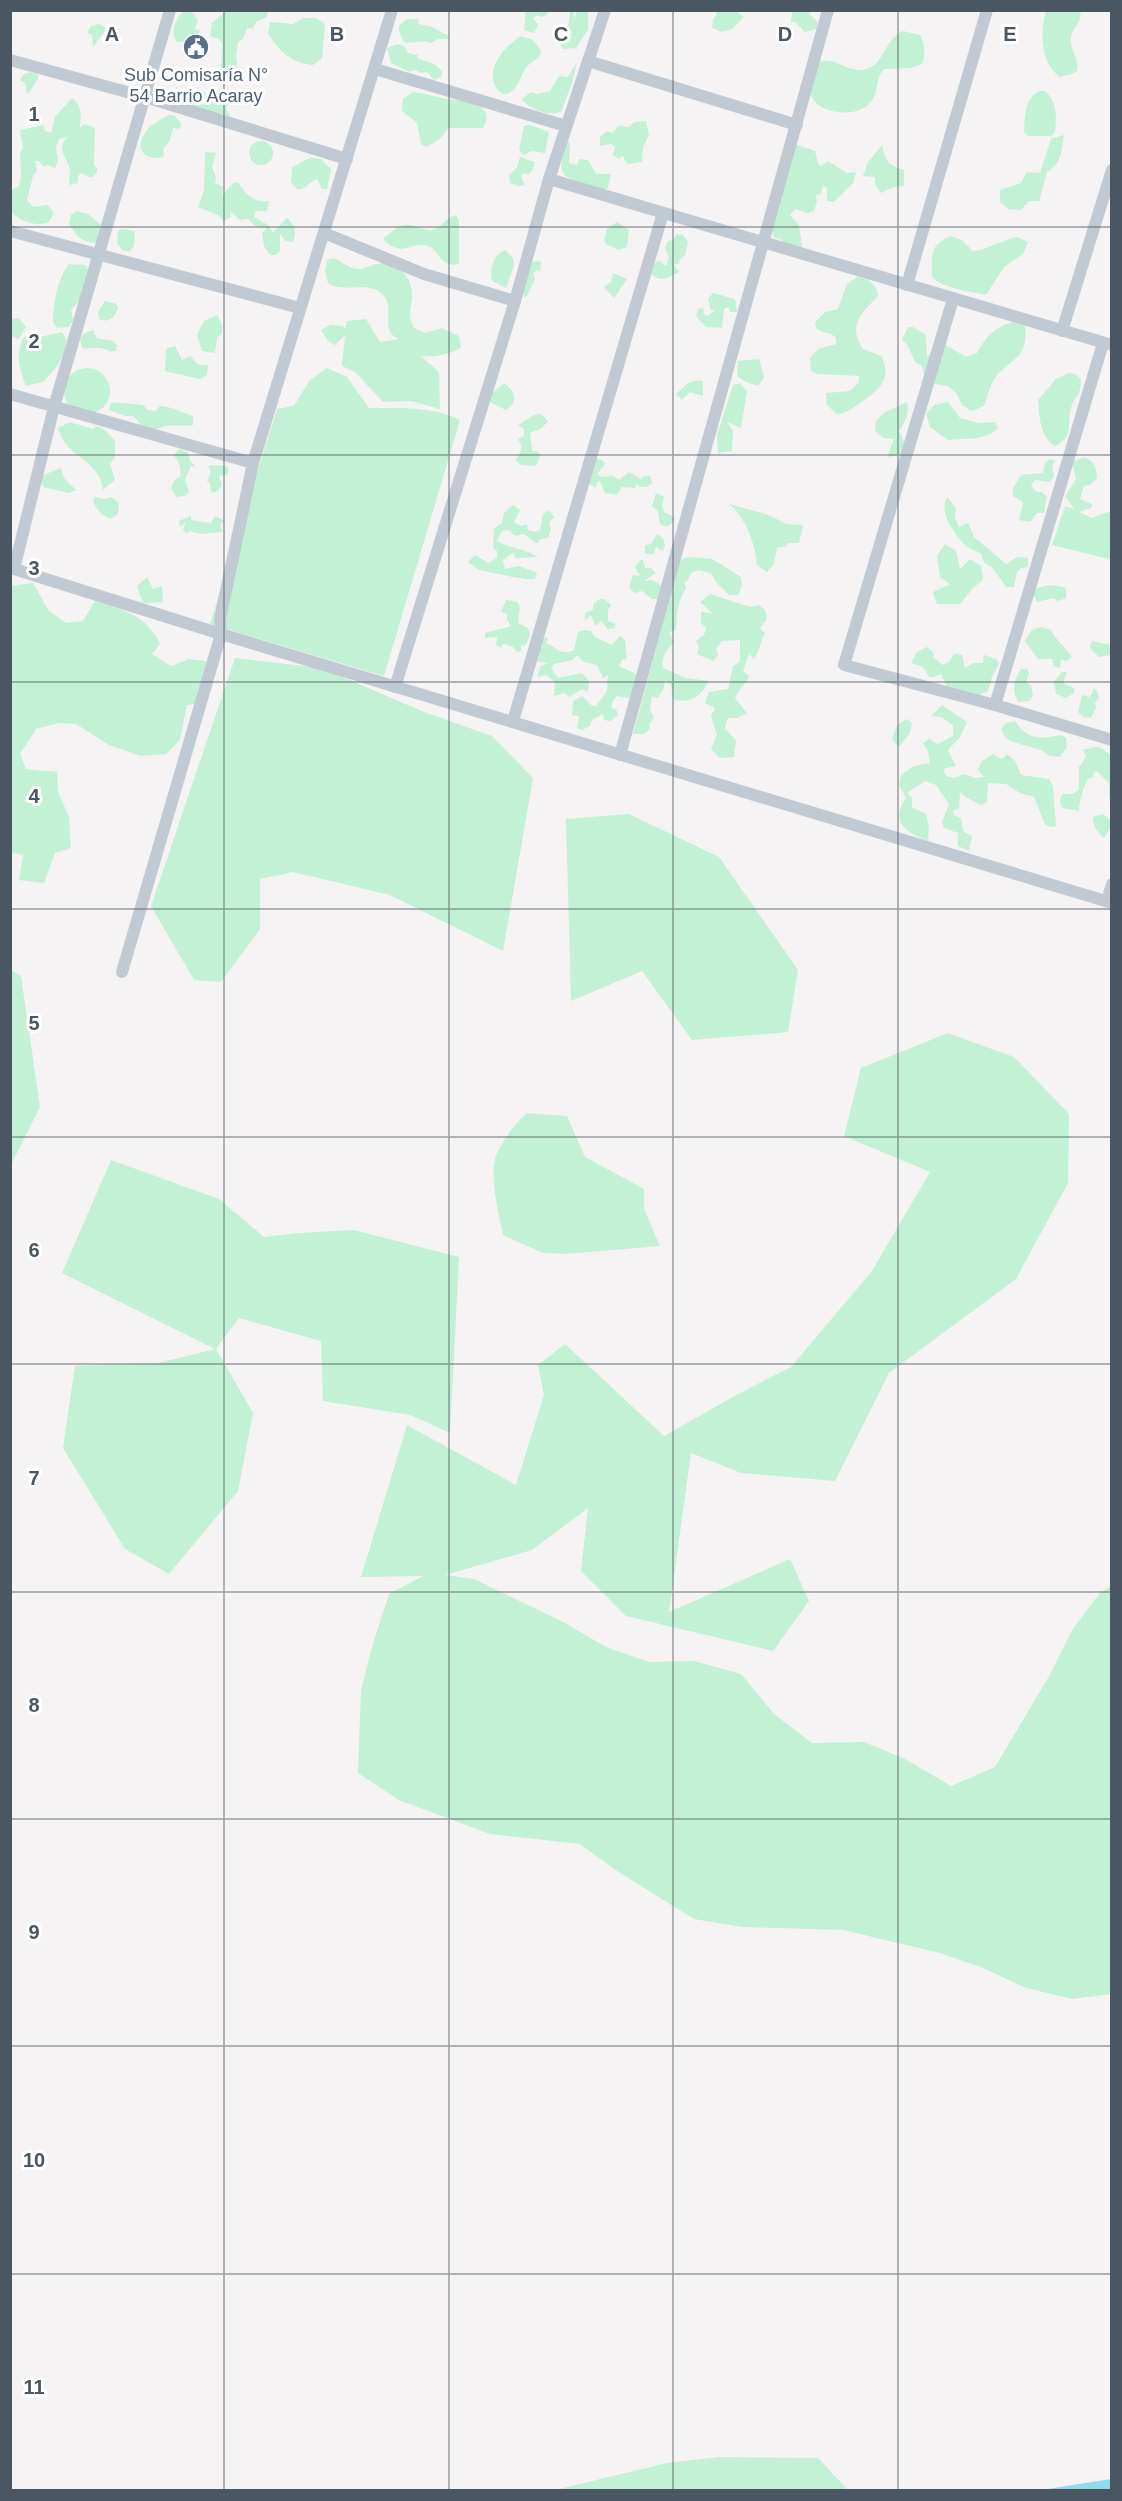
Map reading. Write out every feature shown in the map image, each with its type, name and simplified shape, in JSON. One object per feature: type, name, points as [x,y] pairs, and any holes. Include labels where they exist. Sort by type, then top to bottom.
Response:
[{"type":"street","points":[[170,10],[54,407],[14,569],[395,687],[1109,902],[1112,884]]},
{"type":"street","points":[[122,972],[221,634],[219,619],[253,463],[392,10]]},
{"type":"street","points":[[395,687],[515,301],[549,179],[604,10]]},
{"type":"street","points":[[620,755],[828,10]]},
{"type":"street","points":[[907,285],[987,10]]},
{"type":"street","points":[[10,60],[145,97],[347,159]]},
{"type":"street","points":[[588,61],[797,125]]},
{"type":"street","points":[[375,69],[566,126]]},
{"type":"street","points":[[1062,331],[1109,188],[1112,170]]},
{"type":"street","points":[[549,179],[1107,344],[995,705]]},
{"type":"street","points":[[513,721],[663,213]]},
{"type":"street","points":[[10,231],[300,308]]},
{"type":"street","points":[[324,233],[424,274],[515,301]]},
{"type":"street","points":[[953,299],[844,665],[995,705],[1112,740]]},
{"type":"street","points":[[10,394],[253,463]]},
{"type":"green space","points":[[227,10],[268,11],[267,17],[257,21],[253,28],[247,29],[242,40],[238,42],[236,56],[238,71],[234,76],[221,68],[222,43],[219,39],[210,36],[212,23]]},
{"type":"green space","points":[[184,11],[191,11],[198,20],[195,29],[200,30],[198,36],[191,35],[189,41],[177,42],[174,25]]},
{"type":"green space","points":[[526,11],[549,11],[547,15],[541,17],[538,15],[533,18],[538,25],[534,33],[524,30]]},
{"type":"green space","points":[[570,11],[575,11],[573,16],[575,17],[577,11],[588,11],[588,30],[576,48],[563,49],[559,41],[568,38],[572,32],[568,27]]},
{"type":"green space","points":[[716,11],[736,11],[744,17],[732,29],[721,32],[712,28]]},
{"type":"green space","points":[[792,11],[812,11],[809,14],[817,21],[817,29],[805,32],[795,22],[791,22]]},
{"type":"green space","points":[[1046,11],[1080,11],[1079,22],[1071,37],[1078,66],[1077,71],[1072,74],[1060,77],[1053,71],[1045,55],[1043,28]]},
{"type":"green space","points":[[304,18],[316,18],[325,24],[322,58],[313,65],[298,62],[287,56],[268,34],[270,22],[293,24]]},
{"type":"green space","points":[[407,19],[419,19],[418,24],[430,26],[449,36],[449,39],[438,39],[431,43],[404,42],[399,26]]},
{"type":"green space","points":[[99,24],[105,27],[105,31],[93,47],[92,35],[87,32],[91,26]]},
{"type":"green space","points":[[903,31],[920,35],[924,50],[922,64],[910,68],[884,69],[872,101],[868,105],[853,112],[834,111],[825,109],[812,98],[810,84],[816,63],[830,61],[855,70],[869,68],[878,61],[892,40]]},
{"type":"green space","points":[[521,36],[533,40],[541,51],[540,56],[526,67],[515,89],[503,94],[496,87],[493,71],[507,47]]},
{"type":"green space","points":[[398,44],[405,47],[408,53],[418,55],[417,58],[434,64],[442,71],[441,77],[434,80],[427,72],[421,73],[415,70],[410,72],[391,63],[387,48]]},
{"type":"green space","points":[[577,62],[561,112],[539,111],[522,99],[531,92],[538,94],[550,91],[559,76],[568,77]]},
{"type":"green space","points":[[31,72],[38,75],[38,79],[27,95],[25,83],[20,80],[24,74]]},
{"type":"green space","points":[[201,89],[209,96],[225,94],[230,102],[226,110],[230,115],[227,118],[196,110],[190,102],[193,92]]},
{"type":"green space","points":[[1039,91],[1045,91],[1054,105],[1056,126],[1051,136],[1028,136],[1024,132],[1028,104]]},
{"type":"green space","points":[[413,92],[481,107],[486,119],[483,128],[448,128],[440,139],[426,147],[421,144],[417,123],[402,111],[403,99]]},
{"type":"green space","points":[[72,98],[80,108],[80,128],[84,124],[95,128],[94,165],[97,173],[91,178],[81,173],[78,176],[78,183],[70,185],[70,170],[62,149],[67,137],[59,139],[56,147],[58,161],[55,168],[47,165],[44,167],[39,161],[35,161],[37,171],[33,176],[27,200],[33,207],[48,205],[54,213],[48,223],[23,221],[11,212],[10,191],[19,186],[21,176],[20,152],[23,149],[20,130],[43,125],[45,131],[51,133],[55,117]]},
{"type":"green space","points":[[169,115],[174,115],[181,123],[180,129],[173,128],[170,140],[163,149],[164,157],[156,158],[145,155],[141,146],[144,135],[153,124]]},
{"type":"green space","points":[[646,121],[649,135],[643,147],[642,162],[627,164],[623,156],[619,159],[613,155],[615,147],[611,144],[600,146],[600,137],[607,131],[613,133],[618,126],[629,127],[634,122]]},
{"type":"green space","points":[[530,125],[549,132],[545,153],[532,151],[524,155],[519,150],[524,126]]},
{"type":"green space","points":[[1064,135],[1060,156],[1052,169],[1047,172],[1039,201],[1029,201],[1021,210],[1008,209],[1000,202],[1000,190],[1021,183],[1027,172],[1040,173],[1051,139]]},
{"type":"green space","points":[[565,140],[570,143],[569,163],[577,165],[579,159],[588,160],[596,174],[611,174],[608,188],[603,192],[565,176],[561,167]]},
{"type":"green space","points":[[261,141],[266,142],[272,148],[272,158],[266,164],[261,165],[256,164],[250,158],[249,153],[250,148],[256,142]]},
{"type":"green space","points":[[791,143],[815,151],[818,164],[821,166],[828,161],[847,173],[856,172],[853,183],[834,202],[827,201],[827,188],[823,186],[821,194],[816,195],[814,211],[808,213],[795,209],[790,215],[799,225],[802,247],[796,256],[785,249],[781,239],[774,238],[771,227],[780,207],[779,198],[795,150]]},
{"type":"green space","points":[[882,145],[888,162],[904,170],[904,186],[894,187],[881,193],[875,184],[875,177],[863,176],[868,162]]},
{"type":"green space","points":[[205,152],[216,153],[212,167],[216,177],[215,183],[223,187],[222,196],[233,183],[238,182],[251,197],[259,201],[269,201],[267,211],[256,211],[254,217],[268,225],[273,232],[287,218],[294,230],[293,242],[285,241],[280,234],[280,251],[276,255],[270,255],[264,246],[262,233],[267,228],[255,226],[248,219],[240,220],[230,211],[231,217],[224,221],[218,215],[198,207],[204,190]]},
{"type":"green space","points":[[520,157],[535,162],[528,175],[523,173],[521,176],[525,185],[518,186],[510,183],[509,176],[517,167]]},
{"type":"green space","points":[[310,158],[321,159],[331,169],[327,189],[322,189],[317,179],[298,190],[291,182],[292,167]]},
{"type":"green space","points":[[77,211],[88,214],[100,224],[99,239],[95,243],[82,239],[71,227],[69,223],[71,215]]},
{"type":"green space","points":[[456,215],[459,220],[459,263],[454,265],[445,262],[428,246],[401,249],[390,245],[383,239],[395,229],[407,225],[432,230]]},
{"type":"green space","points":[[617,222],[629,230],[627,247],[618,250],[606,244],[604,240],[607,229]]},
{"type":"green space","points":[[122,229],[135,231],[134,246],[129,252],[122,250],[117,243],[118,231]]},
{"type":"green space","points":[[677,234],[683,235],[688,242],[685,255],[679,260],[680,263],[674,265],[679,272],[667,278],[657,278],[649,272],[653,263],[659,261],[666,266],[669,258],[665,248],[668,241],[673,240]]},
{"type":"green space","points":[[951,236],[962,240],[973,251],[1017,237],[1028,242],[1023,254],[1004,267],[986,295],[950,287],[932,277],[932,257],[935,247]]},
{"type":"green space","points":[[505,250],[513,258],[514,266],[506,288],[492,281],[491,276],[495,259]]},
{"type":"green space","points":[[333,258],[355,269],[382,263],[398,268],[406,276],[411,287],[410,316],[414,328],[425,333],[442,328],[459,336],[461,348],[441,355],[421,356],[439,372],[440,409],[411,401],[383,402],[355,372],[342,366],[345,335],[335,345],[328,341],[321,330],[331,325],[343,326],[345,329],[347,321],[366,319],[380,342],[399,339],[393,335],[388,325],[388,305],[382,294],[370,288],[341,287],[328,283],[325,271],[327,260]]},
{"type":"green space","points":[[541,262],[540,271],[536,270],[533,274],[535,279],[527,296],[524,297],[521,282],[531,263]]},
{"type":"green space","points":[[69,264],[85,265],[90,271],[83,296],[71,310],[73,320],[69,327],[57,328],[53,322],[55,299],[62,276]]},
{"type":"green space","points":[[613,273],[627,279],[614,298],[604,287],[611,282]]},
{"type":"green space","points":[[857,277],[871,282],[878,296],[858,320],[856,333],[863,349],[881,356],[886,370],[885,377],[869,397],[851,409],[837,414],[827,405],[826,393],[850,391],[859,382],[859,376],[817,374],[811,371],[810,358],[818,349],[836,344],[836,338],[818,330],[815,322],[825,312],[838,309],[847,284]]},
{"type":"green space","points":[[713,293],[735,299],[737,312],[730,312],[728,307],[724,309],[722,328],[706,327],[696,316],[698,309],[703,308],[707,316],[715,311],[711,310],[708,299]]},
{"type":"green space","points":[[105,301],[116,304],[118,308],[113,317],[108,320],[99,319],[98,312]]},
{"type":"green space","points":[[217,315],[222,325],[222,333],[217,338],[215,353],[202,351],[197,335],[204,321]]},
{"type":"green space","points":[[19,318],[26,327],[19,339],[10,336],[11,319]]},
{"type":"green space","points":[[1013,322],[1025,326],[1023,350],[995,378],[984,406],[972,411],[962,405],[957,394],[948,386],[935,384],[925,378],[922,366],[915,362],[907,344],[902,340],[908,327],[913,327],[926,335],[927,358],[934,348],[946,345],[966,357],[977,353],[987,337],[996,329]]},
{"type":"green space","points":[[93,330],[97,338],[113,341],[117,345],[116,351],[82,348],[80,339],[83,334]]},
{"type":"green space","points":[[62,332],[66,339],[65,350],[58,365],[43,382],[26,386],[19,361],[24,337],[30,335],[40,337]]},
{"type":"green space","points":[[175,346],[182,360],[190,356],[199,365],[208,365],[207,375],[200,379],[165,371],[166,349]]},
{"type":"green space","points":[[759,359],[764,377],[758,386],[737,376],[738,361]]},
{"type":"green space","points":[[87,368],[103,375],[110,391],[103,407],[87,414],[71,407],[64,391],[71,375]]},
{"type":"green space","points":[[327,368],[347,377],[369,408],[427,410],[460,420],[384,676],[210,624],[277,409],[294,406],[310,380]]},
{"type":"green space","points":[[1068,373],[1075,374],[1081,379],[1080,388],[1070,411],[1068,434],[1061,443],[1055,446],[1043,432],[1038,400],[1056,379]]},
{"type":"green space","points":[[703,381],[703,396],[690,392],[682,400],[676,394],[688,383]]},
{"type":"green space","points":[[504,383],[511,389],[514,396],[513,404],[506,410],[489,402],[490,395]]},
{"type":"green space","points":[[740,383],[747,392],[741,428],[727,422],[733,431],[732,451],[718,453],[717,435],[733,385]]},
{"type":"green space","points":[[111,402],[143,405],[148,410],[155,411],[160,406],[169,408],[193,416],[193,425],[166,426],[142,431],[139,422],[133,416],[125,416],[109,410]]},
{"type":"green space","points":[[907,402],[907,414],[899,431],[905,444],[900,455],[887,457],[894,439],[883,438],[875,431],[876,421],[885,412]]},
{"type":"green space","points":[[948,402],[960,418],[978,423],[995,422],[998,428],[981,437],[948,440],[930,427],[926,414],[934,405]]},
{"type":"green space","points":[[541,414],[548,421],[542,428],[530,433],[532,451],[538,452],[540,456],[536,466],[521,465],[515,460],[521,450],[518,439],[524,436],[524,429],[518,425],[534,415]]},
{"type":"green space","points":[[70,422],[93,429],[97,426],[105,430],[115,441],[115,457],[110,464],[115,480],[103,490],[100,478],[94,469],[70,449],[61,436],[58,428]]},
{"type":"green space","points":[[179,449],[188,452],[190,461],[196,467],[191,466],[185,480],[189,492],[185,496],[176,497],[171,488],[174,481],[181,476],[180,466],[174,455]]},
{"type":"green space","points":[[1085,457],[1094,466],[1097,478],[1090,485],[1084,486],[1080,499],[1092,504],[1091,508],[1079,512],[1092,518],[1111,511],[1111,556],[1109,559],[1052,545],[1065,506],[1074,509],[1065,496],[1076,479],[1072,462]]},
{"type":"green space","points":[[594,458],[602,460],[605,464],[597,474],[601,477],[613,476],[619,480],[629,472],[641,479],[644,476],[650,476],[652,483],[646,487],[639,487],[637,483],[635,488],[622,487],[617,495],[605,493],[599,480],[595,488],[588,483]]},
{"type":"green space","points":[[1050,459],[1055,461],[1052,466],[1054,476],[1050,482],[1035,480],[1031,485],[1035,491],[1042,492],[1047,497],[1044,513],[1037,513],[1030,522],[1019,520],[1023,502],[1013,496],[1012,490],[1021,475],[1043,473],[1045,463]]},
{"type":"green space","points":[[210,465],[227,466],[229,471],[227,475],[219,476],[222,486],[214,493],[211,492],[207,481],[211,472],[208,467]]},
{"type":"green space","points":[[61,468],[64,478],[76,490],[69,493],[43,487],[41,476]]},
{"type":"green space","points":[[656,493],[664,497],[662,506],[665,513],[671,515],[675,520],[667,527],[660,524],[658,511],[652,506]]},
{"type":"green space","points":[[95,497],[105,499],[111,497],[119,503],[118,514],[111,519],[102,514],[93,501]]},
{"type":"green space","points":[[947,497],[956,508],[955,518],[959,527],[968,523],[974,537],[1006,564],[1017,557],[1028,558],[1028,567],[1021,568],[1017,572],[1014,587],[1006,587],[992,567],[984,563],[981,554],[966,545],[956,534],[946,516]]},
{"type":"green space","points":[[729,504],[766,514],[787,524],[803,525],[799,543],[788,543],[786,546],[777,548],[774,564],[767,572],[757,565],[749,532],[740,516]]},
{"type":"green space","points":[[513,505],[520,510],[514,522],[521,526],[527,524],[528,530],[534,532],[540,530],[543,514],[549,510],[554,517],[549,522],[551,530],[548,538],[540,539],[538,543],[524,534],[515,536],[509,530],[502,531],[497,541],[538,557],[516,558],[513,553],[503,560],[505,569],[519,566],[537,573],[535,579],[480,570],[468,562],[475,555],[488,563],[497,558],[497,551],[493,548],[494,529],[502,523],[504,513]]},
{"type":"green space","points":[[191,516],[191,520],[211,523],[215,516],[225,521],[220,524],[223,532],[201,534],[190,531],[187,533],[183,530],[186,522],[180,527],[179,521]]},
{"type":"green space","points":[[657,534],[663,538],[665,546],[662,551],[656,547],[654,554],[645,554],[645,545],[651,544]]},
{"type":"green space","points":[[945,544],[956,551],[960,569],[970,559],[981,566],[983,580],[960,604],[937,604],[933,592],[950,584],[940,577],[937,556]]},
{"type":"green space","points":[[688,557],[712,559],[741,577],[742,585],[738,595],[729,595],[716,582],[712,574],[699,570],[691,573],[688,580],[684,582],[686,588],[679,603],[676,630],[669,632],[674,643],[665,654],[663,668],[686,678],[709,681],[698,695],[685,701],[673,699],[671,685],[665,680],[664,688],[658,698],[652,696],[650,710],[654,718],[649,724],[650,729],[644,734],[633,734],[680,560]]},
{"type":"green space","points":[[640,560],[643,560],[645,568],[651,568],[656,573],[644,581],[652,580],[665,588],[659,599],[652,599],[642,591],[635,593],[629,588],[633,575],[640,576],[635,567]]},
{"type":"green space","points":[[147,577],[153,589],[162,586],[163,602],[143,603],[137,586]]},
{"type":"green space","points":[[33,583],[48,610],[66,623],[83,621],[95,601],[124,611],[141,620],[155,634],[160,644],[152,654],[171,666],[189,659],[206,661],[209,678],[205,703],[187,705],[180,740],[166,754],[141,756],[109,745],[76,724],[58,723],[36,729],[20,754],[26,769],[57,772],[58,792],[69,817],[71,848],[55,853],[44,883],[19,880],[23,855],[11,853],[10,586]]},
{"type":"green space","points":[[1050,585],[1064,587],[1066,598],[1058,601],[1053,598],[1037,602],[1033,593],[1037,588]]},
{"type":"green space","points":[[710,594],[750,607],[759,605],[765,610],[767,619],[760,628],[765,633],[758,652],[754,659],[749,654],[743,671],[749,676],[735,698],[747,713],[737,718],[728,718],[725,728],[736,741],[734,757],[720,758],[711,749],[717,735],[711,716],[715,708],[705,703],[709,692],[728,689],[733,666],[740,662],[740,640],[722,641],[716,649],[718,655],[713,661],[697,654],[699,647],[696,641],[704,635],[706,628],[701,623],[701,612],[712,613],[700,602]]},
{"type":"green space","points":[[604,599],[611,605],[608,610],[608,621],[616,624],[614,628],[608,629],[601,621],[595,626],[591,615],[585,620],[585,613],[593,610],[593,604]]},
{"type":"green space","points":[[506,600],[518,602],[520,608],[518,623],[528,628],[530,635],[526,645],[521,646],[521,651],[517,652],[513,647],[503,644],[501,648],[496,645],[497,637],[485,638],[485,633],[511,626],[507,620],[507,614],[501,612]]},
{"type":"green space","points":[[1041,627],[1051,630],[1072,657],[1067,661],[1061,660],[1060,668],[1054,666],[1052,659],[1038,659],[1025,641],[1032,630]]},
{"type":"green space","points":[[591,631],[595,637],[612,645],[620,636],[625,640],[627,659],[622,660],[619,666],[636,674],[634,694],[629,698],[617,696],[613,701],[611,708],[616,709],[618,715],[610,721],[604,720],[603,714],[592,720],[590,726],[582,730],[577,728],[579,716],[572,715],[573,701],[582,696],[591,705],[596,706],[607,691],[608,675],[603,678],[597,665],[584,662],[577,655],[573,660],[554,664],[551,668],[558,678],[582,673],[589,681],[588,692],[582,689],[569,697],[565,693],[554,696],[555,682],[546,675],[537,677],[541,666],[548,663],[538,662],[536,657],[542,637],[548,638],[546,644],[567,652],[574,650],[578,632]]},
{"type":"green space","points":[[1092,641],[1111,645],[1111,655],[1099,657],[1090,648]]},
{"type":"green space","points":[[927,647],[933,652],[934,658],[943,665],[949,662],[954,654],[962,655],[965,668],[973,663],[983,663],[984,655],[996,659],[999,664],[988,691],[972,698],[949,691],[941,674],[930,678],[923,667],[911,663],[917,652]]},
{"type":"green space","points":[[235,658],[322,668],[424,712],[492,736],[533,778],[503,951],[390,895],[293,872],[260,879],[260,929],[221,982],[194,980],[151,906]]},
{"type":"green space","points":[[1021,669],[1027,669],[1029,674],[1026,682],[1031,686],[1033,696],[1029,701],[1018,702],[1014,685]]},
{"type":"green space","points":[[1062,672],[1067,672],[1063,683],[1074,688],[1074,693],[1066,698],[1056,694],[1054,682]]},
{"type":"green space","points":[[1094,688],[1099,698],[1095,702],[1096,708],[1091,718],[1083,717],[1078,712],[1082,695],[1090,697]]},
{"type":"green space","points":[[942,705],[967,722],[960,737],[948,750],[956,766],[943,769],[946,776],[954,778],[964,774],[975,778],[984,777],[978,770],[982,761],[993,754],[1002,759],[1007,754],[1015,761],[1021,775],[1049,779],[1053,787],[1056,826],[1050,827],[1045,824],[1034,797],[1020,793],[1006,784],[988,783],[987,802],[981,805],[960,792],[959,808],[953,811],[954,815],[961,818],[963,831],[972,836],[969,851],[958,846],[958,833],[944,828],[942,822],[949,804],[936,785],[925,781],[907,793],[912,798],[912,807],[926,814],[929,828],[928,841],[907,830],[899,814],[906,798],[899,785],[901,775],[914,766],[930,763],[923,743],[929,739],[938,744],[953,736],[953,725],[941,717],[931,716]]},
{"type":"green space","points":[[907,719],[912,723],[910,733],[899,747],[892,740],[897,725]]},
{"type":"green space","points":[[1015,721],[1025,732],[1035,737],[1061,735],[1066,738],[1067,747],[1060,757],[1050,756],[1041,750],[1010,741],[1001,729],[1006,723]]},
{"type":"green space","points":[[1095,747],[1111,755],[1111,799],[1109,798],[1109,783],[1097,771],[1094,772],[1093,777],[1088,779],[1084,787],[1079,811],[1062,808],[1060,801],[1062,794],[1072,794],[1079,790],[1079,767],[1086,757],[1083,750]]},
{"type":"green space","points":[[629,814],[719,857],[798,970],[788,1032],[692,1040],[642,971],[571,1001],[566,819]]},
{"type":"green space","points":[[1103,814],[1110,820],[1111,827],[1104,838],[1096,829],[1093,817]]},
{"type":"green space","points":[[11,970],[21,976],[40,1107],[11,1165]]},
{"type":"green space","points":[[948,1033],[1014,1057],[1069,1114],[1068,1183],[1016,1279],[889,1373],[835,1481],[741,1473],[691,1453],[669,1612],[790,1559],[809,1601],[773,1651],[626,1616],[581,1571],[588,1508],[532,1550],[445,1575],[474,1579],[565,1623],[606,1647],[649,1662],[694,1661],[741,1674],[774,1714],[812,1743],[864,1742],[905,1759],[951,1786],[995,1767],[1048,1678],[1072,1630],[1100,1593],[1111,1586],[1111,1994],[1073,1999],[1026,1988],[983,1968],[940,1953],[843,1930],[742,1927],[694,1919],[617,1871],[580,1844],[490,1834],[399,1800],[358,1773],[361,1690],[389,1594],[423,1576],[361,1577],[407,1425],[516,1485],[544,1395],[538,1365],[565,1344],[664,1436],[791,1367],[872,1271],[930,1172],[844,1136],[861,1068]]},
{"type":"green space","points":[[527,1113],[567,1116],[585,1157],[644,1189],[644,1209],[660,1246],[566,1254],[543,1253],[503,1235],[494,1187],[495,1159],[508,1134]]},
{"type":"green space","points":[[111,1160],[219,1199],[264,1237],[354,1230],[459,1257],[450,1433],[410,1415],[323,1401],[321,1341],[239,1318],[216,1349],[253,1413],[238,1491],[169,1574],[125,1549],[63,1448],[75,1366],[158,1363],[215,1349],[62,1273]]},
{"type":"green space","points":[[719,2457],[818,2458],[848,2490],[555,2490],[667,2463]]},
{"type":"water","points":[[1111,2479],[1111,2490],[1041,2490]]},
{"type":"place","name":"Sub Comisaría N° 54 Barrio Acaray","points":[[196,47]]}]
